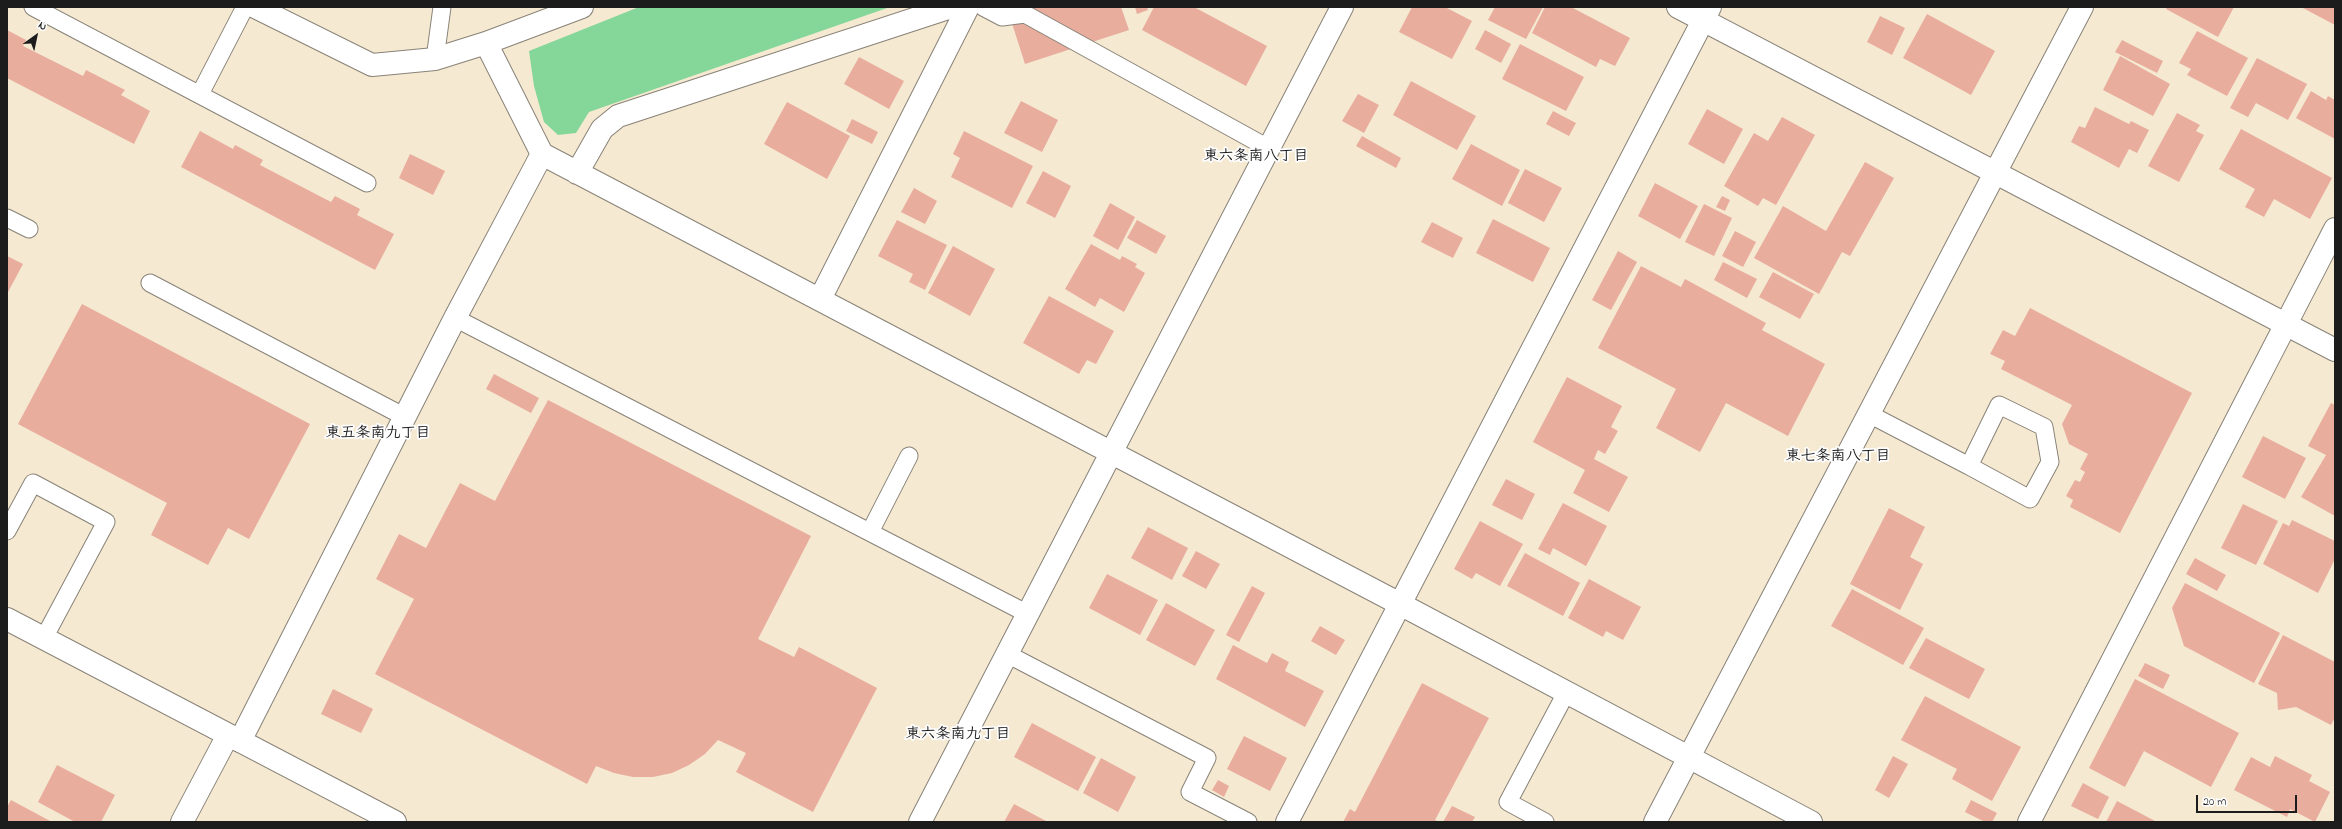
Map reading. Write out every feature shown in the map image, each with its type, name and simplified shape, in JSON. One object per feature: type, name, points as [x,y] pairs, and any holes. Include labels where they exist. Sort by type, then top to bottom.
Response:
[{"type":"street","points":[[255,7],[372,65],[403,64],[435,59],[486,43],[582,7]]},
{"type":"street","points":[[577,173],[602,129],[618,116],[950,7]]},
{"type":"street","points":[[820,299],[968,7]]},
{"type":"street","points":[[920,822],[1342,7]]},
{"type":"street","points":[[1678,7],[1706,13],[1996,173],[2335,350]]},
{"type":"street","points":[[1655,822],[2082,7]]},
{"type":"street","points":[[1287,822],[1706,13]]},
{"type":"street","points":[[486,43],[542,154],[1400,604],[1811,822]]},
{"type":"street","points":[[182,822],[234,738],[405,417],[455,318],[542,154]]},
{"type":"street","points":[[2029,822],[2335,229]]},
{"type":"street","points":[[7,619],[396,822]]},
{"type":"lane","points":[[33,7],[367,183]]},
{"type":"lane","points":[[200,94],[246,7]]},
{"type":"lane","points":[[435,59],[442,7]]},
{"type":"lane","points":[[983,7],[1002,17],[1025,14],[1268,148]]},
{"type":"lane","points":[[7,218],[29,229]]},
{"type":"lane","points":[[150,283],[405,417]]},
{"type":"lane","points":[[455,318],[1028,614]]},
{"type":"lane","points":[[1869,414],[2030,499],[2050,462],[2044,428],[1999,405],[1969,466]]},
{"type":"lane","points":[[870,532],[909,456]]},
{"type":"lane","points":[[7,531],[33,483],[106,522],[44,638]]},
{"type":"lane","points":[[1007,654],[1207,758],[1190,792],[1248,822]]},
{"type":"lane","points":[[1546,822],[1508,802],[1566,692]]},
{"type":"green space","points":[[639,7],[890,7],[589,112],[576,133],[558,135],[544,122],[534,86],[529,51]]},
{"type":"building","points":[[1031,7],[1121,7],[1129,30],[1025,64],[1009,14]]},
{"type":"building","points":[[1135,7],[1147,7],[1148,10],[1137,14]]},
{"type":"building","points":[[1154,7],[1194,7],[1267,46],[1246,86],[1142,30]]},
{"type":"building","points":[[1412,7],[1445,7],[1472,21],[1452,59],[1399,32]]},
{"type":"building","points":[[1495,7],[1543,7],[1526,39],[1488,20]]},
{"type":"building","points":[[1545,7],[1571,7],[1630,38],[1615,66],[1600,59],[1596,67],[1532,33]]},
{"type":"building","points":[[2167,7],[2234,7],[2218,37],[2166,9]]},
{"type":"building","points":[[2301,7],[2335,7],[2335,25]]},
{"type":"building","points":[[1927,14],[1995,51],[1971,95],[1903,58]]},
{"type":"building","points":[[1880,16],[1905,28],[1892,55],[1867,42]]},
{"type":"building","points":[[7,30],[26,40],[23,46],[83,76],[86,70],[125,90],[121,95],[150,111],[134,144],[7,78]]},
{"type":"building","points":[[1485,30],[1511,44],[1501,63],[1475,49]]},
{"type":"building","points":[[2197,31],[2248,58],[2227,96],[2187,75],[2191,69],[2179,63]]},
{"type":"building","points":[[2122,40],[2163,61],[2157,73],[2115,52]]},
{"type":"building","points":[[1520,44],[1584,77],[1566,111],[1502,79]]},
{"type":"building","points":[[2120,56],[2170,84],[2153,116],[2103,90]]},
{"type":"building","points":[[859,57],[904,81],[889,109],[844,84]]},
{"type":"building","points":[[2257,58],[2307,84],[2288,120],[2256,103],[2248,117],[2230,108]]},
{"type":"building","points":[[1411,81],[1476,116],[1457,150],[1393,115]]},
{"type":"building","points":[[2311,91],[2326,100],[2328,96],[2335,100],[2335,139],[2296,118]]},
{"type":"building","points":[[1358,94],[1379,105],[1364,133],[1342,121]]},
{"type":"building","points":[[1021,101],[1058,120],[1042,152],[1004,133]]},
{"type":"building","points":[[787,102],[850,136],[827,179],[764,144]]},
{"type":"building","points":[[2095,107],[2129,124],[2131,121],[2149,130],[2137,153],[2129,149],[2119,168],[2071,142],[2079,126],[2085,128]]},
{"type":"building","points":[[1707,109],[1743,129],[1724,164],[1688,144]]},
{"type":"building","points":[[1553,111],[1576,123],[1569,136],[1546,124]]},
{"type":"building","points":[[2177,113],[2200,125],[2196,131],[2204,135],[2179,182],[2148,166]]},
{"type":"building","points":[[1782,117],[1815,135],[1776,205],[1763,198],[1758,206],[1724,186],[1754,133],[1768,141]]},
{"type":"building","points":[[852,119],[878,132],[872,144],[846,131]]},
{"type":"building","points":[[2241,129],[2332,178],[2310,219],[2274,199],[2264,217],[2245,207],[2255,189],[2219,169]]},
{"type":"building","points":[[200,131],[233,149],[235,145],[263,160],[260,165],[331,202],[335,196],[360,209],[357,215],[394,234],[375,270],[181,167]]},
{"type":"building","points":[[964,131],[1033,166],[1012,208],[951,177],[960,158],[953,154]]},
{"type":"building","points":[[1362,136],[1401,158],[1396,168],[1356,146]]},
{"type":"building","points":[[1471,144],[1520,170],[1502,206],[1452,179]]},
{"type":"building","points":[[410,154],[445,171],[433,195],[399,178]]},
{"type":"building","points":[[1865,162],[1894,178],[1850,256],[1842,252],[1819,294],[1754,258],[1783,206],[1826,231]]},
{"type":"building","points":[[1525,169],[1562,188],[1544,222],[1508,203]]},
{"type":"building","points":[[1043,171],[1071,186],[1055,218],[1026,203]]},
{"type":"building","points":[[1655,183],[1698,206],[1680,239],[1638,216]]},
{"type":"building","points":[[914,188],[937,201],[925,224],[901,212]]},
{"type":"building","points":[[1722,196],[1730,200],[1725,211],[1716,207]]},
{"type":"building","points":[[1110,203],[1135,217],[1118,250],[1093,236]]},
{"type":"building","points":[[1704,204],[1732,218],[1714,256],[1685,242]]},
{"type":"building","points":[[1493,219],[1550,248],[1533,282],[1476,253]]},
{"type":"building","points":[[897,220],[947,245],[925,290],[909,282],[913,274],[878,256]]},
{"type":"building","points":[[1137,220],[1166,236],[1156,254],[1127,238]]},
{"type":"building","points":[[1432,222],[1463,238],[1453,258],[1421,242]]},
{"type":"building","points":[[1735,231],[1756,242],[1743,267],[1722,256]]},
{"type":"building","points":[[1091,244],[1120,260],[1122,256],[1137,264],[1135,267],[1145,273],[1124,312],[1100,298],[1095,307],[1065,289]]},
{"type":"building","points":[[953,246],[995,269],[970,316],[928,293]]},
{"type":"building","points":[[1618,251],[1637,262],[1611,310],[1592,300]]},
{"type":"building","points":[[7,256],[23,264],[7,294]]},
{"type":"building","points":[[1723,262],[1757,279],[1747,298],[1714,280]]},
{"type":"building","points":[[1641,266],[1681,287],[1685,279],[1766,323],[1762,330],[1825,364],[1788,436],[1726,403],[1700,452],[1656,428],[1676,389],[1598,348]]},
{"type":"building","points":[[1773,272],[1814,294],[1800,319],[1759,297]]},
{"type":"building","points":[[1049,296],[1114,331],[1096,364],[1087,360],[1079,374],[1023,343]]},
{"type":"building","points":[[82,304],[310,424],[249,539],[228,528],[208,565],[151,535],[167,503],[18,424]]},
{"type":"building","points":[[2030,308],[2192,393],[2120,533],[2070,507],[2073,500],[2066,496],[2075,480],[2080,482],[2085,472],[2080,469],[2088,454],[2069,444],[2062,424],[2072,405],[2001,369],[2005,361],[1990,354],[2003,330],[2015,336]]},
{"type":"building","points":[[494,374],[539,398],[531,413],[486,389]]},
{"type":"building","points":[[1567,377],[1622,406],[1611,427],[1618,431],[1605,454],[1598,450],[1594,459],[1628,477],[1609,512],[1573,493],[1585,470],[1533,442]]},
{"type":"building","points":[[548,400],[811,536],[758,639],[794,657],[799,647],[877,688],[813,812],[736,772],[746,753],[718,740],[705,754],[689,765],[672,773],[653,777],[633,777],[614,773],[596,766],[587,784],[375,674],[414,599],[376,579],[399,534],[426,548],[460,483],[495,501]]},
{"type":"building","points":[[2331,403],[2335,405],[2335,516],[2301,497],[2326,455],[2308,446]]},
{"type":"building","points":[[2263,436],[2306,458],[2285,499],[2242,477]]},
{"type":"building","points":[[1506,479],[1535,494],[1522,520],[1492,505]]},
{"type":"building","points":[[1563,503],[1607,526],[1586,566],[1553,548],[1550,555],[1538,549]]},
{"type":"building","points":[[2243,504],[2278,521],[2256,565],[2221,548]]},
{"type":"building","points":[[1889,508],[1925,527],[1910,557],[1923,564],[1900,610],[1850,584]]},
{"type":"building","points":[[2292,520],[2335,541],[2335,559],[2318,593],[2263,564],[2283,523],[2289,526]]},
{"type":"building","points":[[1480,521],[1523,544],[1500,586],[1476,573],[1472,579],[1454,569]]},
{"type":"building","points":[[1148,527],[1188,548],[1172,580],[1131,558]]},
{"type":"building","points":[[1196,551],[1220,564],[1206,589],[1182,576]]},
{"type":"building","points":[[1525,553],[1580,583],[1563,616],[1507,586]]},
{"type":"building","points":[[2195,558],[2226,575],[2217,591],[2186,574]]},
{"type":"building","points":[[1107,574],[1158,600],[1140,635],[1089,608]]},
{"type":"building","points":[[1589,579],[1641,607],[1623,640],[1606,631],[1603,637],[1568,618]]},
{"type":"building","points":[[2185,583],[2280,633],[2254,683],[2184,646],[2172,608]]},
{"type":"building","points":[[1252,586],[1265,593],[1239,642],[1226,635]]},
{"type":"building","points":[[1852,589],[1924,628],[1903,665],[1831,626]]},
{"type":"building","points":[[1166,603],[1215,630],[1195,666],[1146,640]]},
{"type":"building","points":[[1320,626],[1345,640],[1336,655],[1311,641]]},
{"type":"building","points":[[2283,635],[2335,662],[2335,717],[2331,725],[2296,707],[2278,710],[2277,693],[2258,684]]},
{"type":"building","points":[[1926,638],[1985,669],[1969,699],[1909,668]]},
{"type":"building","points":[[1233,645],[1267,663],[1272,653],[1289,662],[1285,671],[1324,691],[1305,727],[1216,679]]},
{"type":"building","points":[[2145,663],[2170,675],[2163,689],[2138,676]]},
{"type":"building","points":[[2135,679],[2239,733],[2211,787],[2144,751],[2125,787],[2089,768]]},
{"type":"building","points":[[1422,683],[1489,718],[1435,820],[1440,822],[1343,822],[1350,809],[1355,812]]},
{"type":"building","points":[[333,689],[373,709],[361,733],[321,714]]},
{"type":"building","points":[[1925,696],[2021,747],[1992,801],[1952,779],[1957,769],[1901,740]]},
{"type":"building","points":[[1032,723],[1096,757],[1078,791],[1014,757]]},
{"type":"building","points":[[1244,736],[1287,758],[1270,791],[1227,769]]},
{"type":"building","points":[[1893,756],[1908,764],[1889,798],[1875,790]]},
{"type":"building","points":[[2275,756],[2312,775],[2309,781],[2330,792],[2315,822],[2290,809],[2287,817],[2234,790],[2251,757],[2270,767]]},
{"type":"building","points":[[1101,758],[1136,777],[1118,812],[1083,793]]},
{"type":"building","points":[[57,765],[115,795],[101,822],[75,822],[38,802]]},
{"type":"building","points":[[1218,780],[1229,786],[1224,797],[1212,790]]},
{"type":"building","points":[[2083,783],[2109,797],[2098,819],[2071,806]]},
{"type":"building","points":[[11,800],[52,822],[7,822],[7,807]]},
{"type":"building","points":[[1971,800],[1997,813],[1992,822],[1985,822],[1965,812]]},
{"type":"building","points":[[2117,801],[2157,822],[2106,822]]},
{"type":"building","points":[[1014,804],[1048,822],[1004,822]]},
{"type":"building","points":[[1452,806],[1475,817],[1472,822],[1443,822]]},
{"type":"district","name":"東六条南八丁目","points":[[1256,158]]},
{"type":"district","name":"東五条南九丁目","points":[[378,435]]},
{"type":"district","name":"東七条南八丁目","points":[[1838,458]]},
{"type":"district","name":"東六条南九丁目","points":[[958,736]]}]
